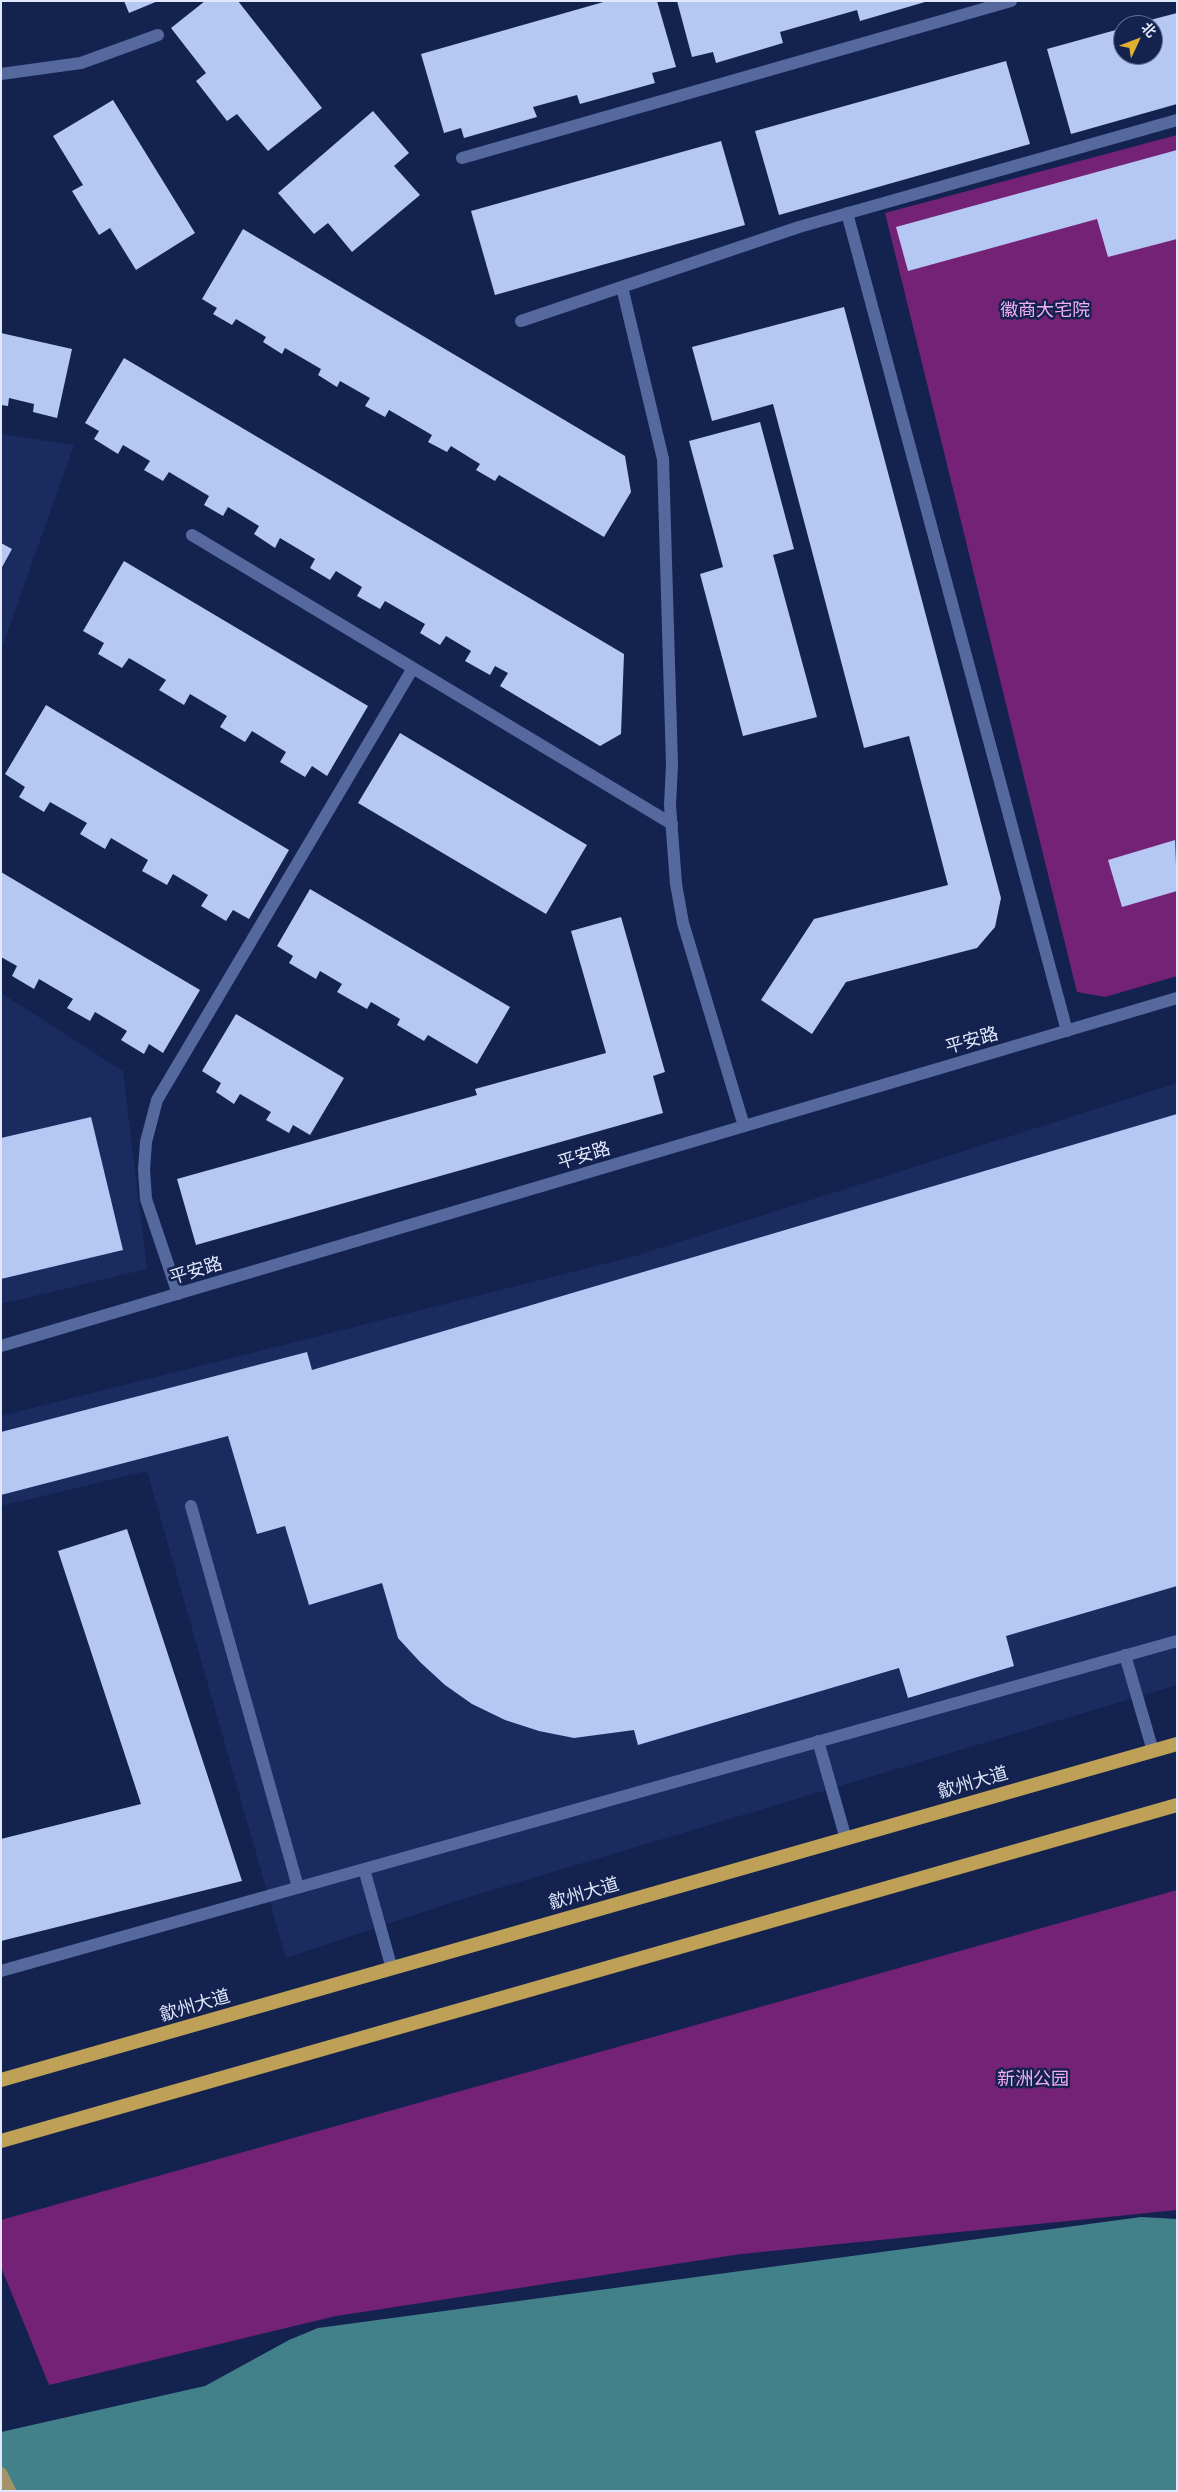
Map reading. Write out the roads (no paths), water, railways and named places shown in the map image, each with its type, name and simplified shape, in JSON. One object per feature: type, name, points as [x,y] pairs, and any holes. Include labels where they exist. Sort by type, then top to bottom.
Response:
[{"type":"highway","name":"歙州大道","points":[[1,2080],[1177,1744]]},
{"type":"highway","points":[[1,2141],[1177,1805]]},
{"type":"main road","points":[[1,2473],[10,2491]]},
{"type":"street","points":[[462,158],[1011,1]]},
{"type":"street","points":[[1,74],[81,63],[158,35]]},
{"type":"street","points":[[521,321],[799,227],[1177,120]]},
{"type":"street","points":[[848,213],[1067,1031]]},
{"type":"street","points":[[622,287],[663,459],[672,824],[676,884],[683,923],[744,1126]]},
{"type":"street","points":[[192,535],[672,824]]},
{"type":"street","points":[[178,1294],[146,1199],[144,1170],[146,1142],[157,1100],[413,668]]},
{"type":"street","name":"平安路","points":[[1,1346],[1177,998]]},
{"type":"street","points":[[191,1506],[298,1887]]},
{"type":"street","points":[[1,1971],[1177,1641]]},
{"type":"street","points":[[1125,1655],[1153,1751]]},
{"type":"street","points":[[818,1741],[846,1839]]},
{"type":"street","points":[[364,1869],[392,1969]]},
{"type":"park label","name":"徽商大宅院","points":[[1045,311]]},
{"type":"park label","name":"新洲公园","points":[[1033,2080]]}]
